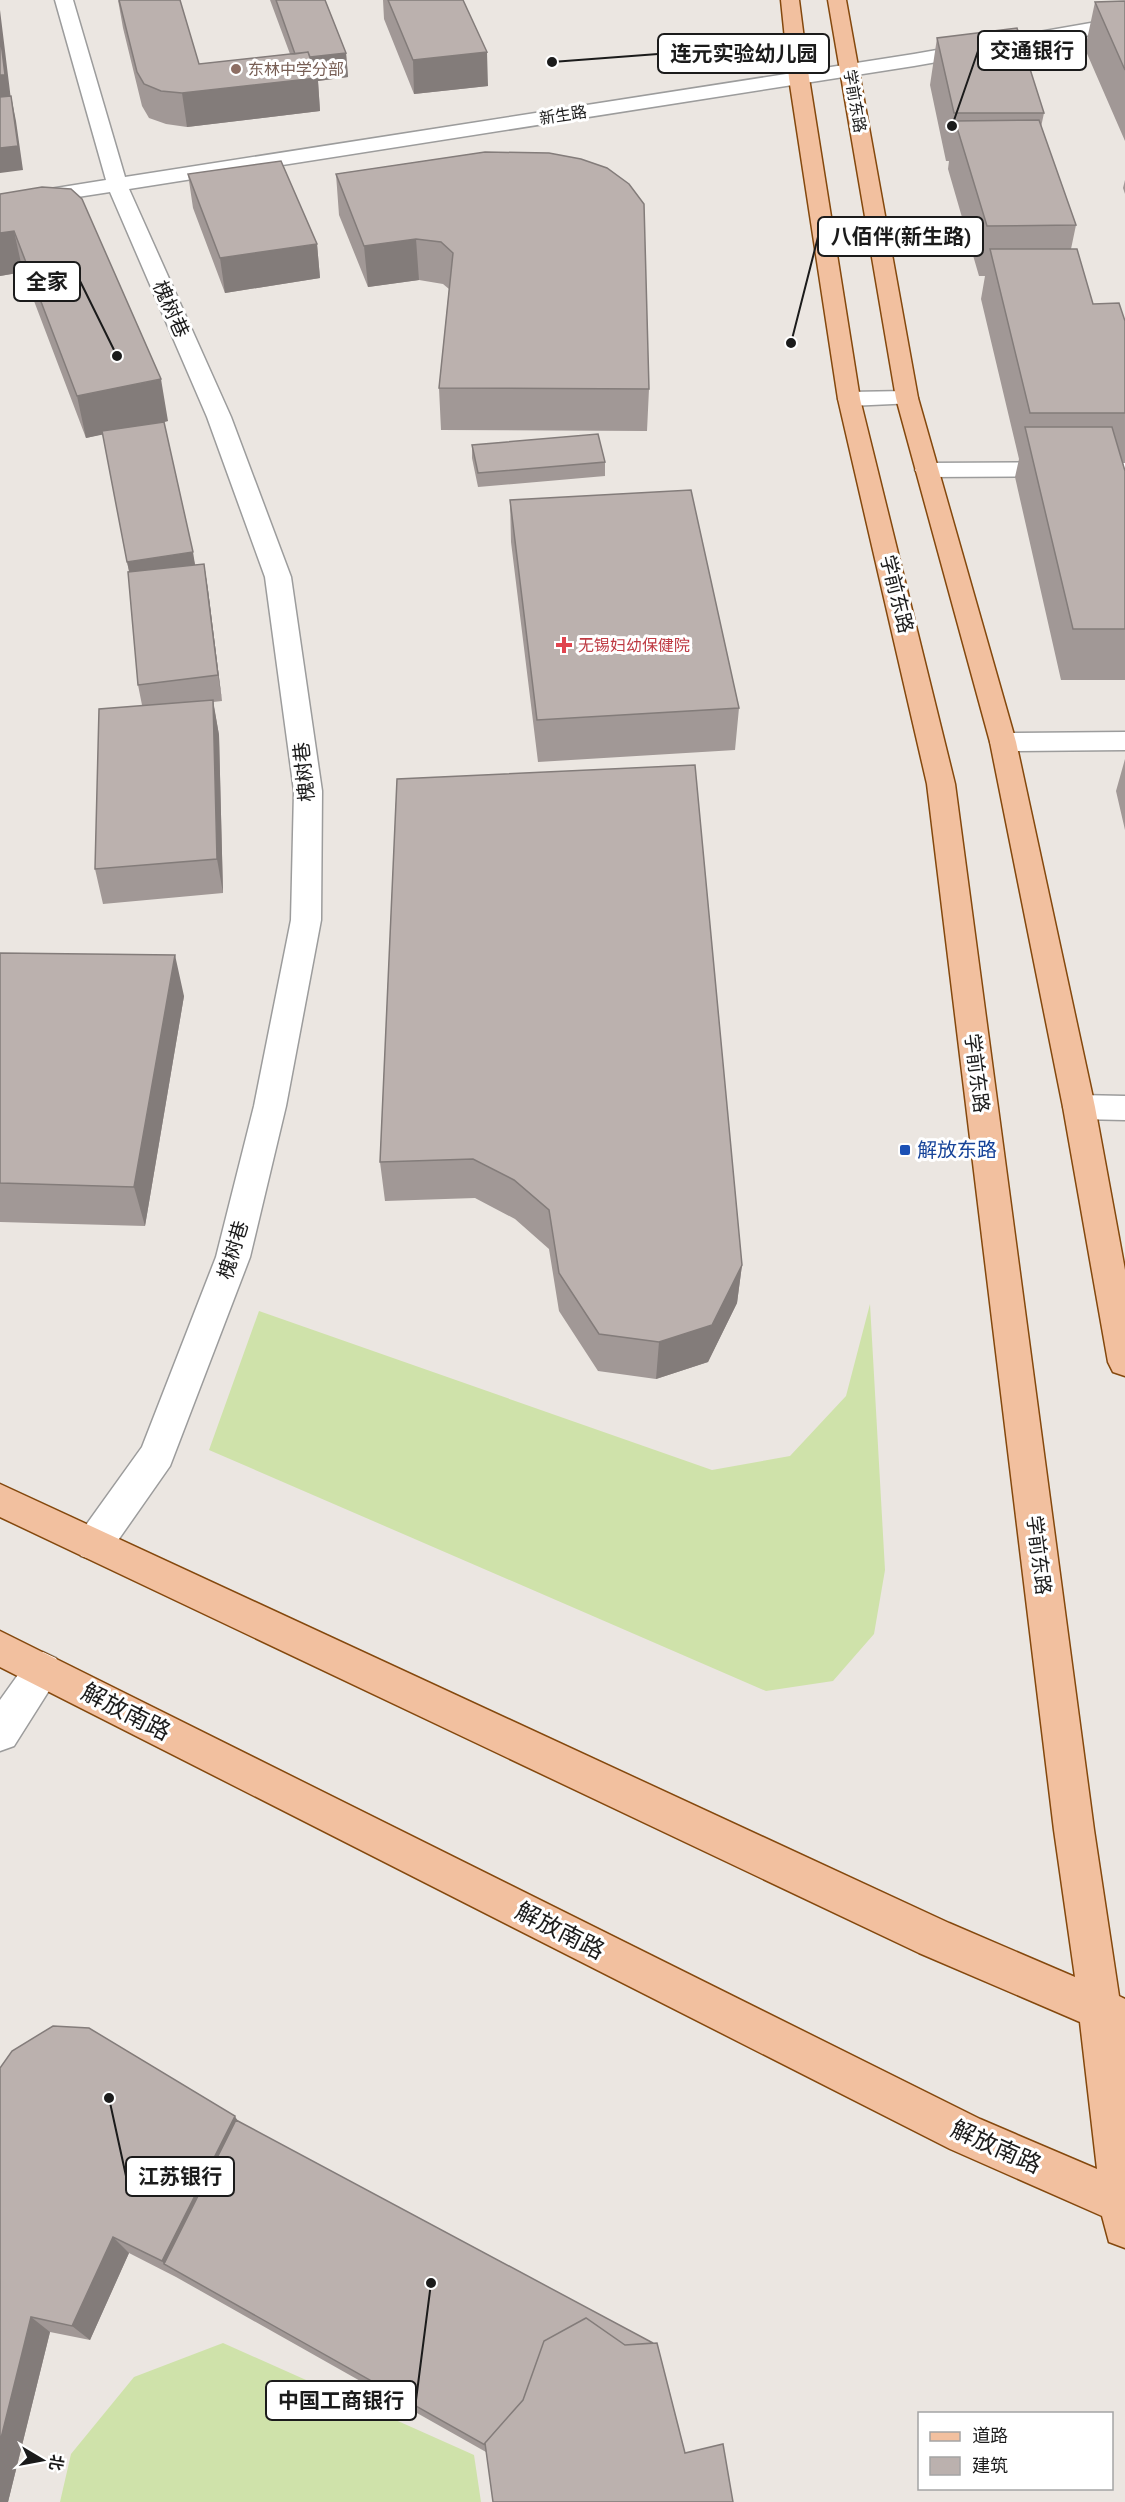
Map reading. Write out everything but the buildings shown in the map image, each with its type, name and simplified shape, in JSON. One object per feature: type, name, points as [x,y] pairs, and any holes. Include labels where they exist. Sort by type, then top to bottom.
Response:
[{"type":"main road","name":"学前东路","points":[[790,0],[799,78],[849,399],[940,784],[1074,1830],[1113,2014],[1124,2211]]},
{"type":"main road","name":"学前东路","points":[[837,0],[907,398],[1003,742],[1079,1107],[1125,1362]]},
{"type":"main road","points":[[0,1500],[924,1933],[1113,2014]]},
{"type":"main road","name":"解放南路","points":[[0,1648],[954,2129],[1124,2211]]},
{"type":"street","name":"槐树巷","points":[[64,0],[117,185],[219,417],[278,577],[308,791],[306,920],[270,1106],[233,1257],[157,1455],[94,1544]]},
{"type":"street","name":"新生路","points":[[0,203],[850,70],[1125,23]]},
{"type":"street","points":[[849,399],[907,398]]},
{"type":"street","points":[[927,470],[1125,469]]},
{"type":"street","points":[[1003,742],[1125,741]]},
{"type":"street","points":[[1079,1107],[1125,1108]]},
{"type":"street","points":[[0,1733],[43,1670]]},
{"type":"green space","points":[[870,1304],[885,1570],[874,1634],[833,1681],[766,1691],[209,1450],[259,1311],[712,1470],[790,1456],[846,1396]]},
{"type":"green space","points":[[223,2343],[474,2455],[481,2502],[60,2502],[71,2454],[134,2377]]},
{"type":"place","name":"连元实验幼儿园","points":[[552,62]]},
{"type":"place","name":"东林中学分部","points":[[236,69]]},
{"type":"place","name":"交通银行","points":[[952,126]]},
{"type":"place","name":"八佰伴(新生路)","points":[[791,343]]},
{"type":"place","name":"全家","points":[[117,356]]},
{"type":"place","name":"无锡妇幼保健院","points":[[564,645]]},
{"type":"place","name":"解放东路","points":[[905,1150]]},
{"type":"place","name":"江苏银行","points":[[109,2098]]},
{"type":"place","name":"中国工商银行","points":[[431,2283]]}]
